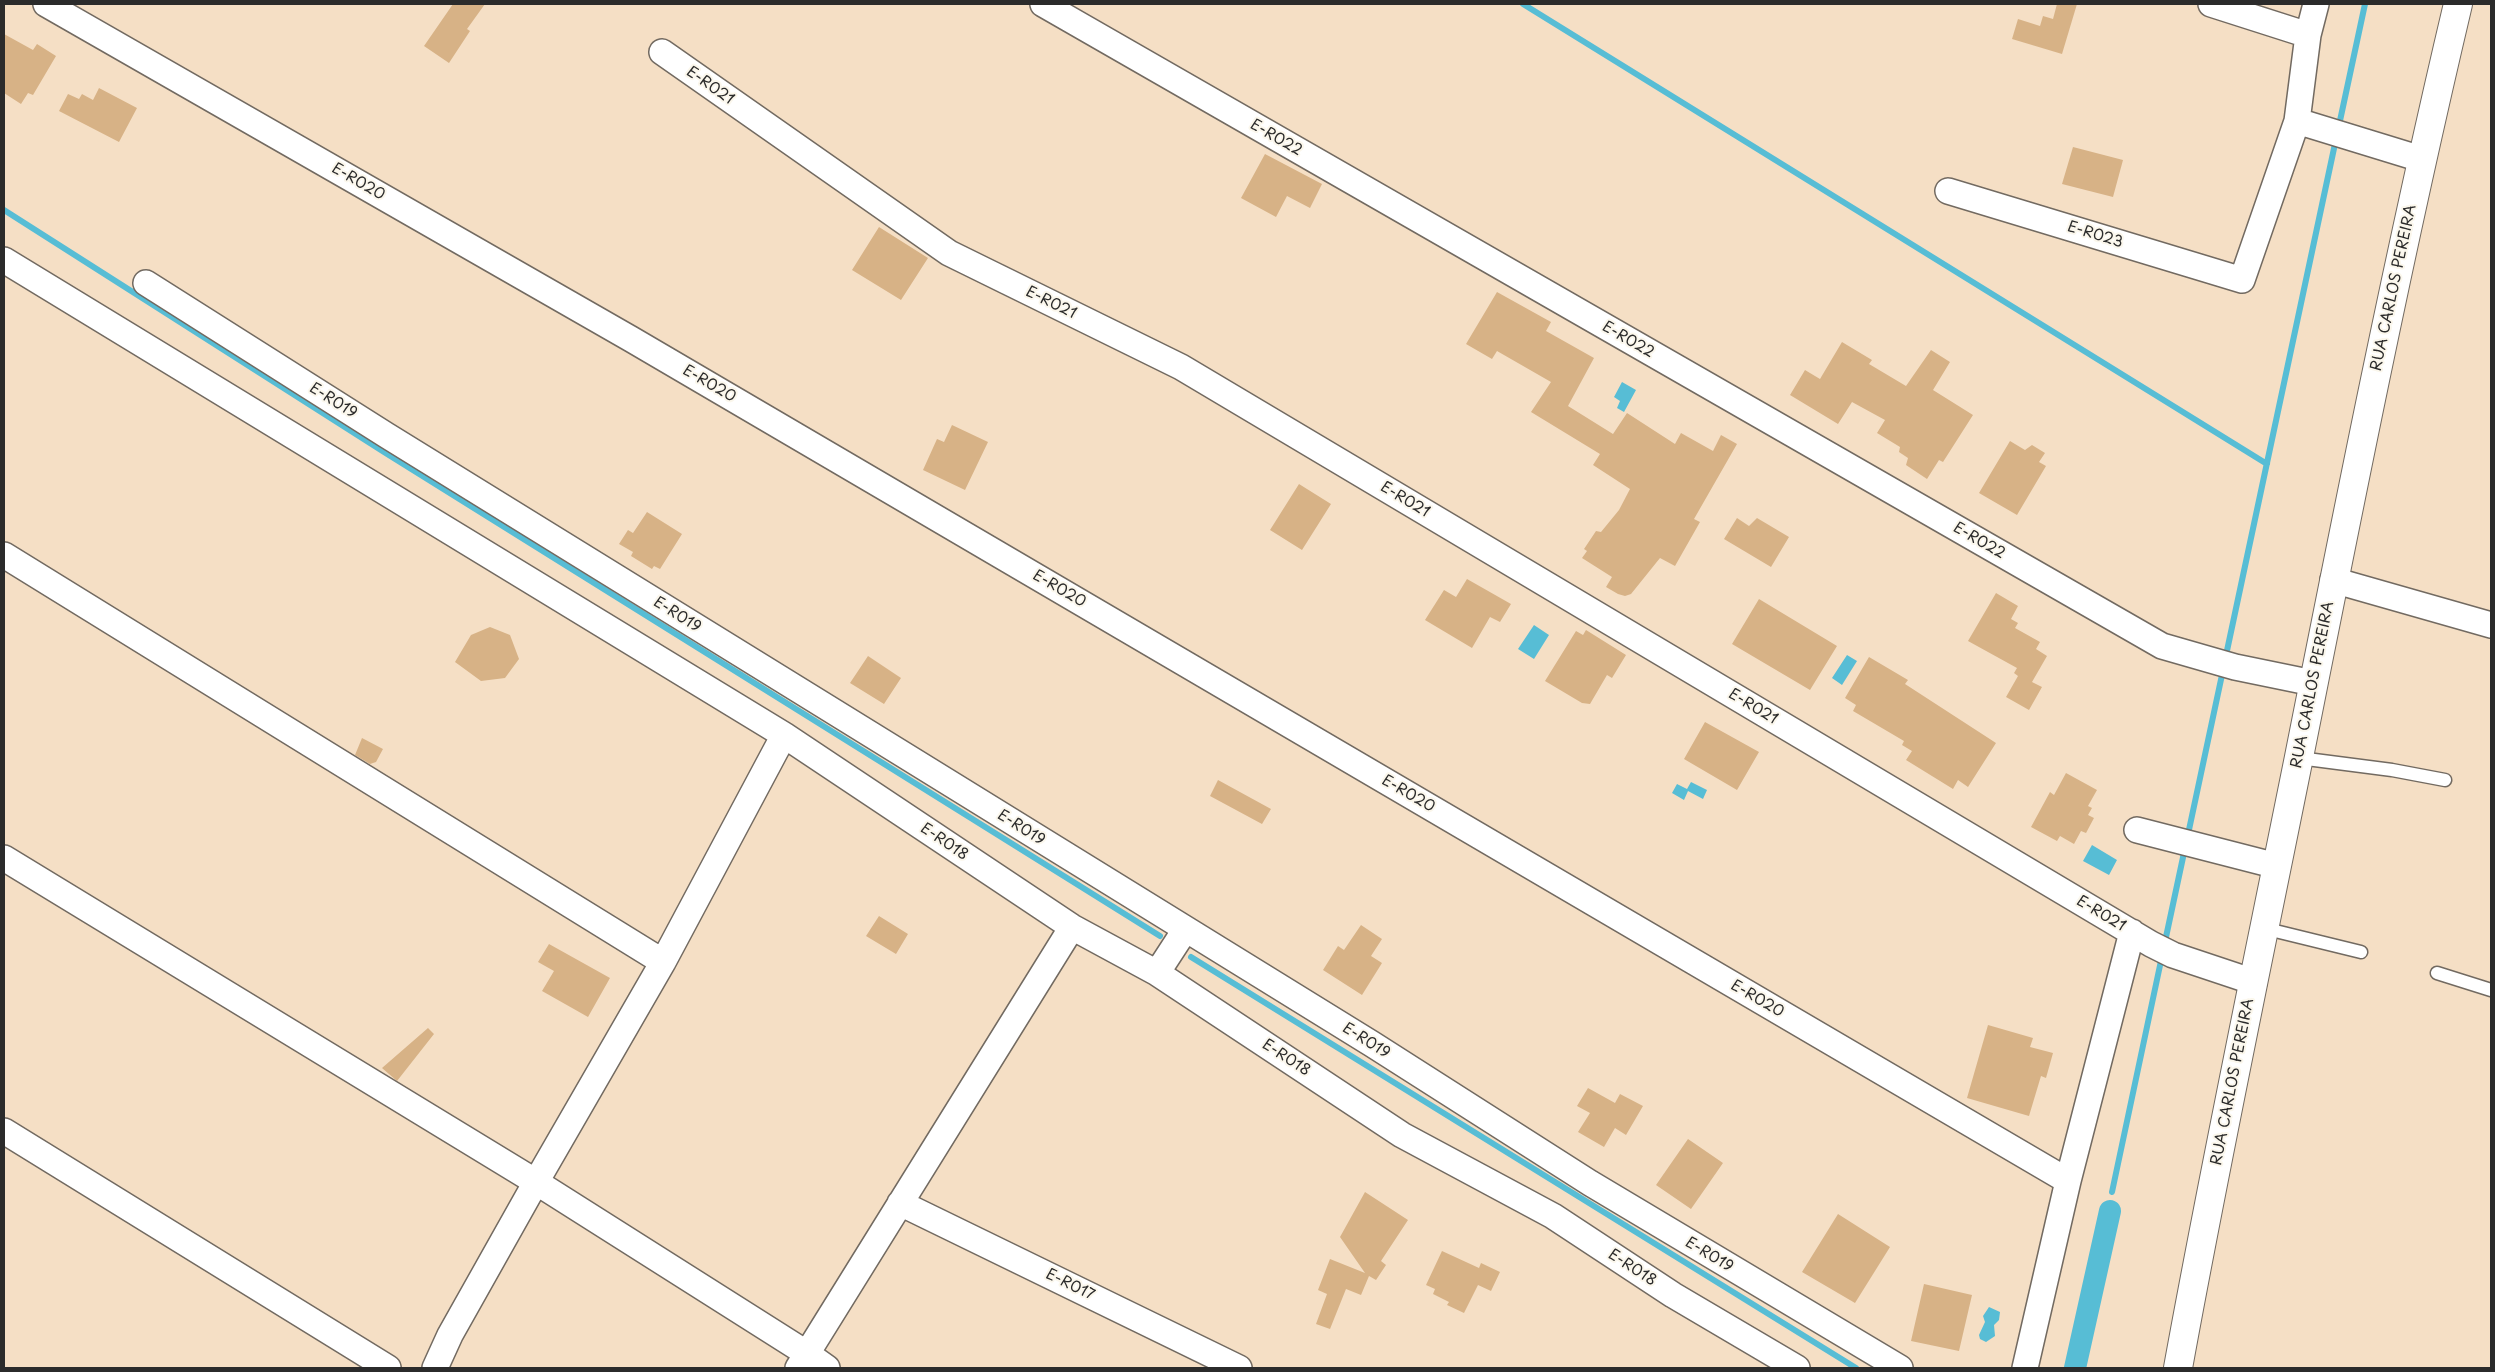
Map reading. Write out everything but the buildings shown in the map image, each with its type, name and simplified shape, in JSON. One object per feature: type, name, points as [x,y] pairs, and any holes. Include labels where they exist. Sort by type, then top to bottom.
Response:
[{"type":"street","name":"E-R020","points":[[46,4],[648,349],[2068,1181]]},
{"type":"street","name":"E-R022","points":[[1043,4],[2162,646],[2227,664],[2313,682]]},
{"type":"street","points":[[2211,4],[2308,35]]},
{"type":"street","points":[[2316,4],[2308,35],[2297,121],[2421,159]]},
{"type":"street","name":"RUA CARLOS PEREIRA","points":[[2178,1368],[2263,928],[2313,682],[2421,159],[2458,4]]},
{"type":"street","name":"E-R021","points":[[662,52],[949,253],[1181,367],[2152,944],[2254,982]]},
{"type":"street","name":"E-R023","points":[[1948,191],[2242,280],[2297,121]]},
{"type":"street","name":"E-R018","points":[[4,260],[784,735],[1072,927],[1157,973],[1402,1135],[1553,1216],[1673,1295],[1797,1368]]},
{"type":"street","name":"E-R019","points":[[146,283],[386,435],[1372,1044],[1590,1183],[1888,1366]]},
{"type":"street","points":[[4,555],[663,962]]},
{"type":"street","points":[[2334,580],[2491,625]]},
{"type":"street","points":[[435,1368],[450,1335],[663,962],[784,735]]},
{"type":"street","points":[[2137,830],[2277,866]]},
{"type":"street","points":[[4,858],[536,1182],[802,1361],[827,1368]]},
{"type":"street","points":[[802,1361],[1072,927]]},
{"type":"street","points":[[1157,973],[1185,930]]},
{"type":"street","points":[[2025,1368],[2068,1181],[2152,944]]},
{"type":"street","points":[[4,1130],[388,1368]]},
{"type":"street","name":"E-R017","points":[[900,1203],[1239,1368]]},
{"type":"lane","points":[[2299,758],[2392,770],[2444,780]]},
{"type":"lane","points":[[2263,928],[2360,952]]},
{"type":"lane","points":[[2437,973],[2491,990]]},
{"type":"water","points":[[1622,382],[1636,390],[1624,412],[1617,408],[1620,401],[1614,397]]},
{"type":"water","points":[[1534,625],[1549,635],[1534,659],[1518,649]]},
{"type":"water","points":[[1847,655],[1857,661],[1842,685],[1832,678]]},
{"type":"water","points":[[1691,782],[1707,790],[1703,799],[1688,791],[1684,800],[1672,793],[1677,784],[1687,789]]},
{"type":"water","points":[[2092,845],[2117,860],[2109,875],[2083,861]]},
{"type":"water","points":[[1989,1307],[2000,1312],[1999,1320],[1994,1325],[1995,1336],[1986,1342],[1980,1339],[1979,1335],[1985,1322],[1983,1316]]},
{"type":"waterway","points":[[1523,4],[2267,464]]},
{"type":"waterway","points":[[2338,130],[2365,4]]},
{"type":"waterway","points":[[2225,660],[2336,139]]},
{"type":"waterway","points":[[4,210],[384,452],[1160,936]]},
{"type":"waterway","points":[[2187,839],[2223,670]]},
{"type":"waterway","points":[[2166,937],[2185,848]]},
{"type":"waterway","points":[[2112,1192],[2162,956]]},
{"type":"waterway","points":[[1191,957],[1856,1368]]},
{"type":"waterway","points":[[2075,1368],[2110,1211]]}]
